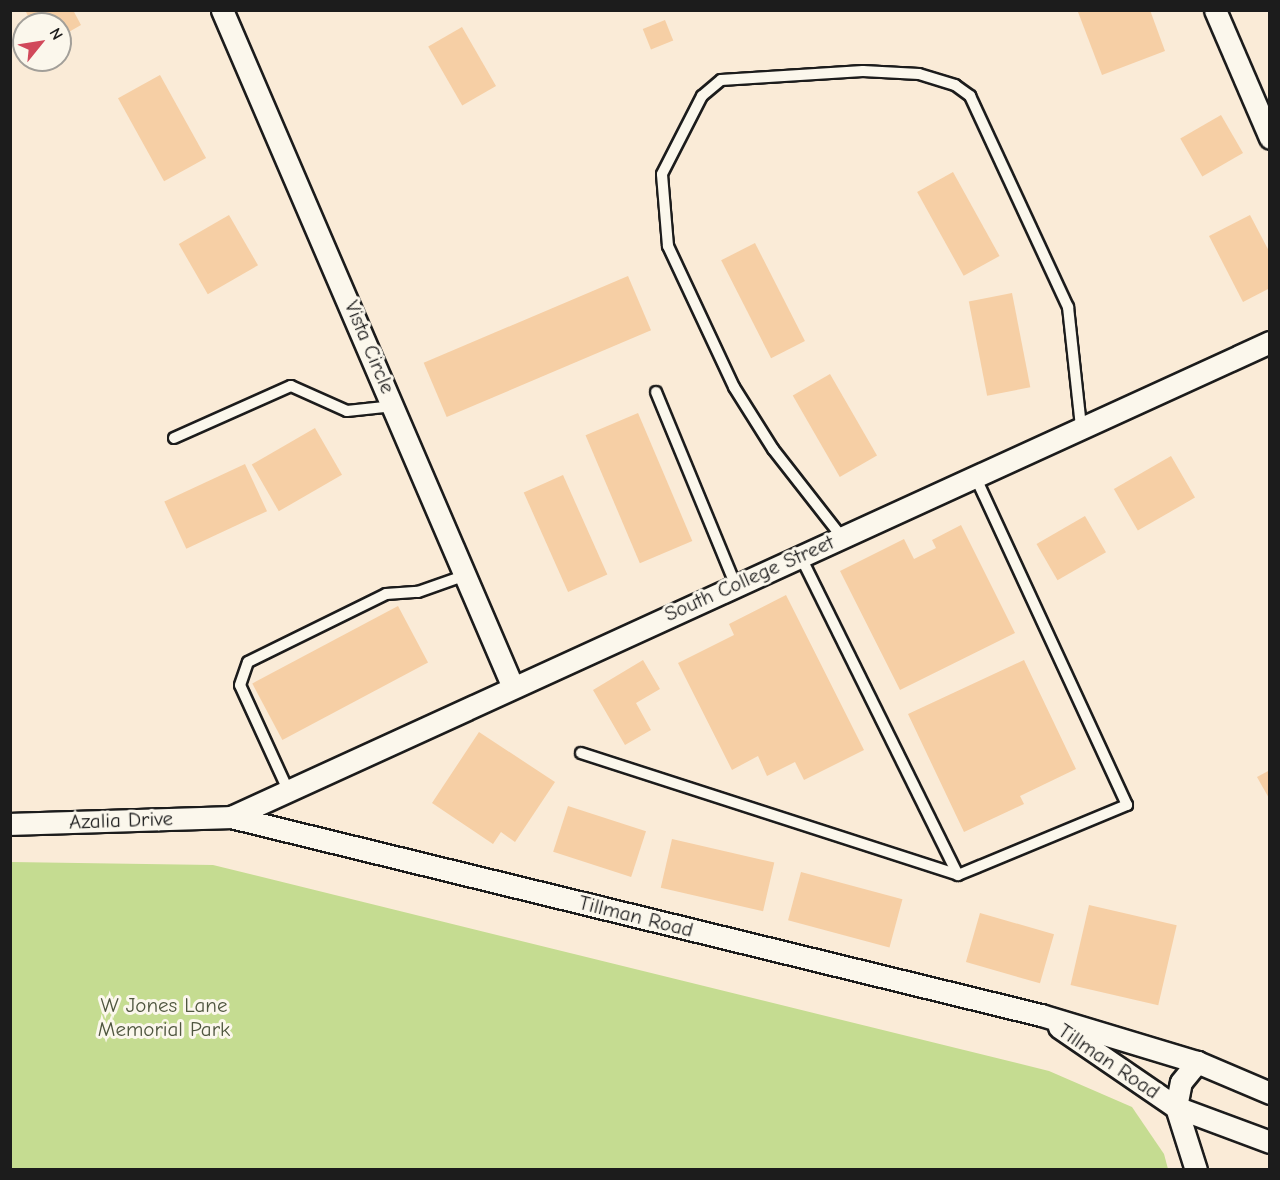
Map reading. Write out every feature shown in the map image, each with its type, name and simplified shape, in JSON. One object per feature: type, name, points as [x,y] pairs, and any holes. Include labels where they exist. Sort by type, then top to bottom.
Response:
[{"type":"street","name":"Vista Circle","points":[[222,10],[512,685]]},
{"type":"street","points":[[1215,10],[1269,138]]},
{"type":"street","name":"South College Street","points":[[231,817],[512,685],[1269,342]]},
{"type":"street","name":"Azalia Drive","points":[[10,824],[231,817]]},
{"type":"street","name":"Tillman Road","points":[[231,817],[1041,1014],[1197,1062],[1269,1093]]},
{"type":"street","name":"Tillman Road","points":[[1041,1014],[1176,1107],[1269,1142]]},
{"type":"street","name":"Tillman Road","points":[[1196,1170],[1176,1107],[1181,1082],[1197,1062]]},
{"type":"lane","points":[[841,536],[773,449],[734,387],[668,246],[662,174],[702,96],[721,80],[852,72],[919,74],[955,84],[970,96],[1068,306],[1082,427]]},
{"type":"lane","points":[[174,438],[291,386],[346,411],[394,406]]},
{"type":"lane","points":[[656,392],[735,584]]},
{"type":"lane","points":[[581,753],[958,874],[1127,805],[975,476]]},
{"type":"lane","points":[[800,555],[958,874]]},
{"type":"lane","points":[[288,790],[240,685],[248,662],[386,594],[418,592],[466,574]]},
{"type":"green space","name":"W Jones Lane Memorial Park","points":[[11,862],[213,865],[1049,1071],[1132,1107],[1164,1154],[1168,1169],[11,1169]]},
{"type":"building","points":[[25,10],[73,10],[81,25],[72,30],[72,12],[26,12]]},
{"type":"building","points":[[1150,10],[1165,51],[1102,75],[1078,12]]},
{"type":"building","points":[[665,20],[673,40],[651,49],[643,29]]},
{"type":"building","points":[[462,27],[496,86],[462,105],[428,46]]},
{"type":"building","points":[[160,75],[206,158],[164,181],[118,98]]},
{"type":"building","points":[[1221,115],[1243,153],[1202,177],[1180,138]]},
{"type":"building","points":[[953,172],[1000,256],[964,276],[917,192]]},
{"type":"building","points":[[229,215],[258,265],[208,294],[179,244]]},
{"type":"building","points":[[1250,215],[1270,253],[1270,288],[1243,302],[1209,236]]},
{"type":"building","points":[[755,243],[805,341],[771,358],[721,260]]},
{"type":"building","points":[[628,276],[651,330],[447,417],[424,363]]},
{"type":"building","points":[[1012,293],[1030,387],[987,396],[969,301]]},
{"type":"building","points":[[830,374],[877,455],[840,477],[793,396]]},
{"type":"building","points":[[638,413],[692,541],[640,563],[586,435]]},
{"type":"building","points":[[315,428],[342,475],[279,511],[252,464]]},
{"type":"building","points":[[1171,456],[1195,498],[1138,531],[1114,489]]},
{"type":"building","points":[[245,464],[267,511],[186,549],[164,502]]},
{"type":"building","points":[[563,475],[607,575],[568,592],[524,492]]},
{"type":"building","points":[[1085,516],[1106,552],[1058,580],[1037,544]]},
{"type":"building","points":[[961,525],[1015,633],[900,690],[840,571],[904,539],[914,559],[936,548],[932,540]]},
{"type":"building","points":[[786,595],[864,750],[804,780],[795,762],[767,776],[758,756],[732,770],[678,663],[734,635],[729,624]]},
{"type":"building","points":[[398,606],[428,663],[282,740],[252,683]]},
{"type":"building","points":[[643,660],[660,689],[636,703],[651,730],[625,745],[593,690]]},
{"type":"building","points":[[1024,660],[1076,769],[1020,796],[1024,804],[964,832],[908,714]]},
{"type":"building","points":[[479,732],[555,782],[515,842],[501,832],[493,844],[432,803]]},
{"type":"building","points":[[1270,770],[1270,800],[1257,777]]},
{"type":"building","points":[[568,806],[646,831],[631,877],[553,852]]},
{"type":"building","points":[[672,839],[774,863],[763,911],[661,888]]},
{"type":"building","points":[[801,872],[902,899],[889,947],[788,920]]},
{"type":"building","points":[[1089,905],[1177,925],[1158,1005],[1071,985]]},
{"type":"building","points":[[980,913],[1054,934],[1040,983],[966,962]]}]
